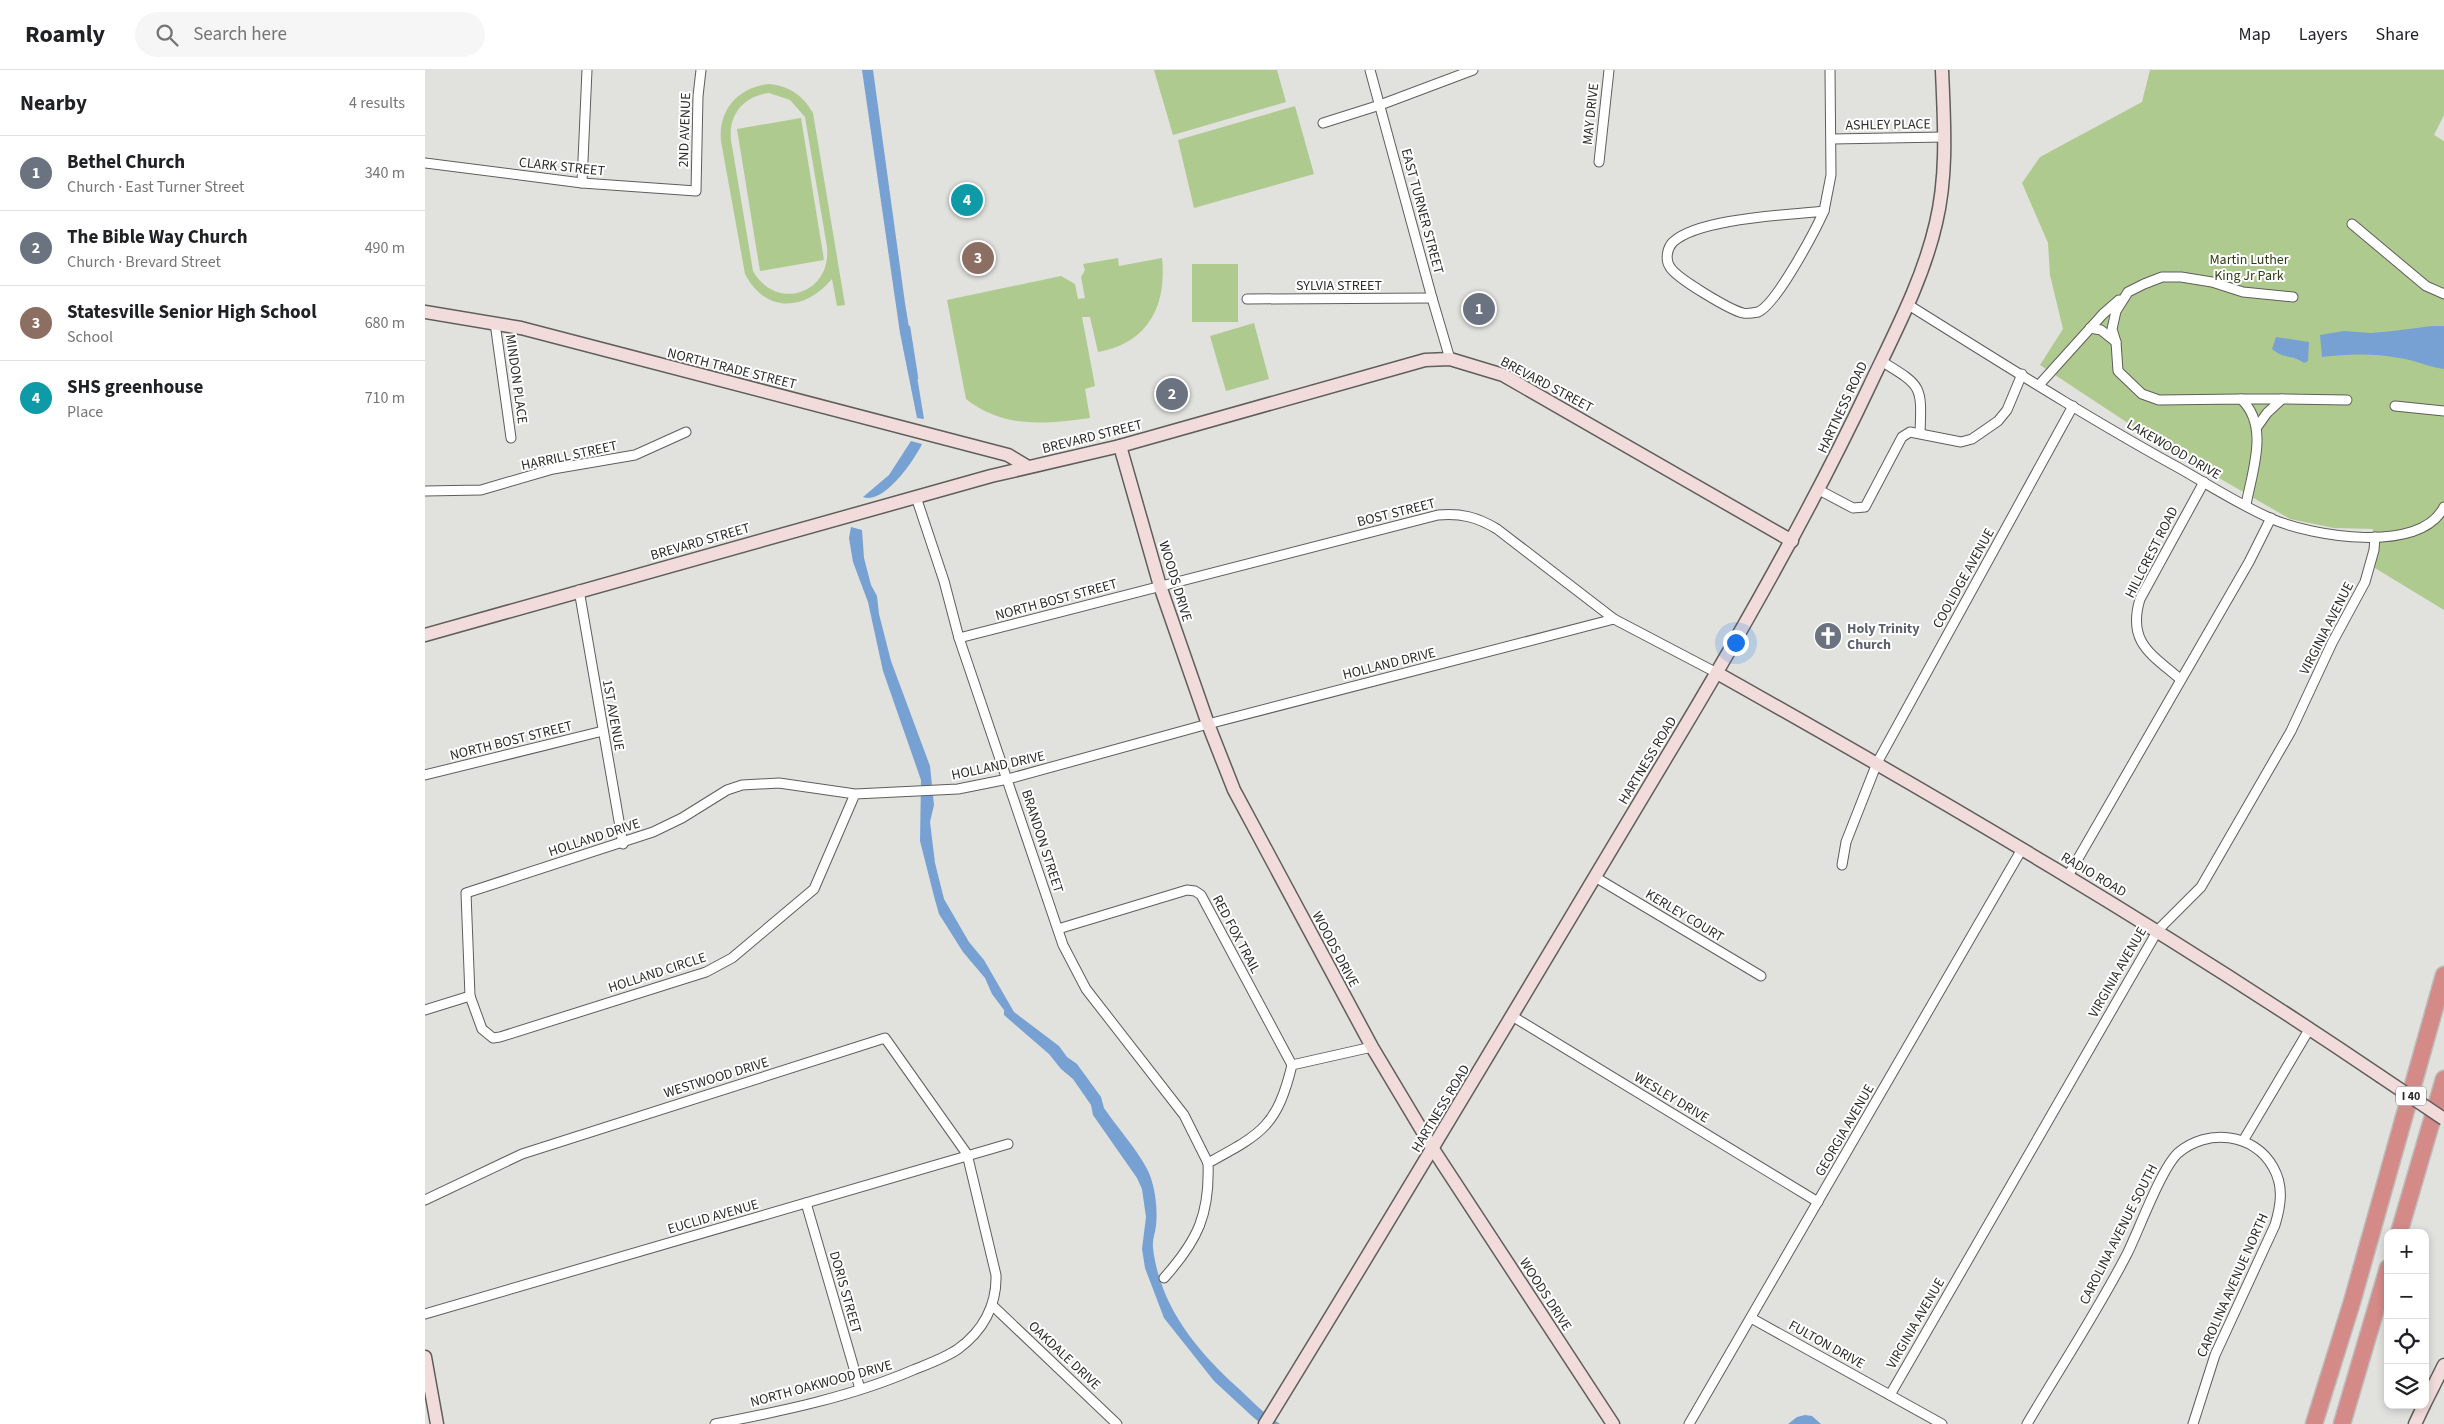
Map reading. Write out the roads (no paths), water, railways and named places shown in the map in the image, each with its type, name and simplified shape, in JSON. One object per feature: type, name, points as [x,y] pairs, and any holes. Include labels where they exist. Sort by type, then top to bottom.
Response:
[{"type":"highway","name":"I 40","points":[[2314,1424],[2352,1302],[2444,975]]},
{"type":"highway","name":"I 40","points":[[2400,1229],[2444,1079]]},
{"type":"highway","points":[[2343,1420],[2386,1274]]},
{"type":"street","points":[[582,183],[587,70]]},
{"type":"street","name":"2ND AVENUE","points":[[697,191],[698,96],[701,70]]},
{"type":"street","name":"EAST TURNER STREET","points":[[1370,70],[1431,298],[1450,360]]},
{"type":"street","points":[[1323,123],[1380,105],[1473,70]]},
{"type":"street","name":"MAY DRIVE","points":[[1599,162],[1609,70]]},
{"type":"street","points":[[1825,211],[1723,222],[1681,236],[1671,243],[1667,254],[1669,266],[1677,275],[1732,310],[1746,314],[1759,311],[1770,302],[1785,281],[1825,211],[1831,175],[1830,70]]},
{"type":"street","name":"HARTNESS ROAD","points":[[1265,1424],[1433,1149],[1717,673],[1819,490],[1907,304],[1924,264],[1937,222],[1944,180],[1943,70]]},
{"type":"street","name":"ASHLEY PLACE","points":[[1832,139],[1944,137]]},
{"type":"street","name":"CLARK STREET","points":[[425,163],[582,183],[697,191]]},
{"type":"street","points":[[2352,224],[2421,283],[2444,294]]},
{"type":"street","points":[[2039,385],[2090,328],[2128,292],[2162,277],[2181,277],[2211,282],[2243,292],[2293,297]]},
{"type":"street","points":[[2128,292],[2116,311],[2112,329],[2116,342],[2118,371],[2142,394],[2159,400],[2347,400]]},
{"type":"street","name":"SYLVIA STREET","points":[[1247,298],[1431,298]]},
{"type":"street","name":"LAKEWOOD DRIVE","points":[[1907,304],[2073,406],[2204,482],[2271,518],[2309,531],[2375,537],[2407,532],[2428,525],[2439,516],[2444,507]]},
{"type":"street","name":"NORTH TRADE STREET","points":[[425,312],[495,323],[1008,455],[1028,467]]},
{"type":"street","name":"MINDON PLACE","points":[[495,323],[511,438]]},
{"type":"street","points":[[2090,328],[2101,330],[2116,342]]},
{"type":"street","name":"BREVARD STREET","points":[[425,635],[579,590],[916,497],[1028,467],[1120,446],[1425,360],[1450,360],[1494,372],[1527,388],[1792,541]]},
{"type":"street","points":[[1881,361],[1905,376],[1917,387],[1921,399],[1919,433]]},
{"type":"street","points":[[1819,490],[1853,508],[1861,508],[1868,503],[1902,437],[1910,432],[1961,442],[1972,439],[1998,421],[2007,410],[2022,374]]},
{"type":"street","points":[[2241,399],[2247,404],[2257,427],[2256,449],[2246,505]]},
{"type":"street","points":[[2257,427],[2267,413],[2282,399]]},
{"type":"street","name":"COOLIDGE AVENUE","points":[[1842,865],[1846,842],[1877,763],[2073,406]]},
{"type":"street","points":[[2395,406],[2444,411]]},
{"type":"street","name":"HARRILL STREET","points":[[425,491],[481,490],[553,469],[635,455],[686,432]]},
{"type":"street","name":"WOODS DRIVE","points":[[1120,446],[1160,586],[1208,724],[1234,790],[1372,1046],[1433,1149],[1613,1424]]},
{"type":"street","name":"HILLCREST ROAD","points":[[2180,680],[2147,650],[2137,635],[2135,617],[2140,599],[2204,482]]},
{"type":"street","name":"BRANDON STREET","points":[[916,497],[944,582],[959,638],[1070,961],[1086,989],[1184,1114],[1208,1162]]},
{"type":"street","name":"BOST STREET","points":[[1160,586],[1438,515],[1459,514],[1479,518],[1497,529],[1614,619],[1717,673]]},
{"type":"street","points":[[2068,876],[2249,562],[2271,518]]},
{"type":"street","name":"VIRGINIA AVENUE","points":[[1890,1395],[2158,930],[2201,887],[2291,731],[2332,643],[2365,582],[2375,550],[2375,537]]},
{"type":"street","name":"NORTH BOST STREET","points":[[959,638],[1160,586]]},
{"type":"street","name":"1ST AVENUE","points":[[579,590],[623,844]]},
{"type":"street","name":"HOLLAND DRIVE","points":[[471,996],[466,893],[470,890],[623,844],[682,818],[727,790],[742,784],[779,783],[855,794],[958,789],[1008,779],[1208,724],[1614,619]]},
{"type":"street","name":"RADIO ROAD","points":[[1717,673],[1877,763],[2158,930],[2310,1028],[2444,1118]]},
{"type":"street","name":"NORTH BOST STREET","points":[[425,775],[603,731]]},
{"type":"street","name":"HOLLAND CIRCLE","points":[[471,996],[482,1029],[493,1038],[720,966],[814,889],[855,794]]},
{"type":"street","name":"GEORGIA AVENUE","points":[[1689,1424],[2022,849]]},
{"type":"street","name":"KERLEY COURT","points":[[1595,877],[1761,976]]},
{"type":"street","name":"RED FOX TRAIL","points":[[1058,929],[1187,890],[1195,891],[1201,895],[1291,1065]]},
{"type":"street","points":[[425,1010],[471,996]]},
{"type":"street","name":"WESLEY DRIVE","points":[[1512,1016],[1818,1202]]},
{"type":"street","points":[[2243,1141],[2310,1028]]},
{"type":"street","name":"WESTWOOD DRIVE","points":[[425,1200],[522,1154],[885,1038],[967,1154]]},
{"type":"street","points":[[1164,1278],[1191,1244],[1203,1218],[1209,1191],[1208,1162],[1250,1140],[1276,1113],[1285,1093],[1291,1065],[1372,1046]]},
{"type":"street","name":"CAROLINA AVENUE SOUTH","points":[[2027,1424],[2126,1255],[2166,1170],[2177,1154],[2191,1144],[2208,1138],[2226,1137],[2243,1141]]},
{"type":"street","name":"CAROLINA AVENUE NORTH","points":[[2193,1424],[2215,1355],[2275,1225],[2281,1206],[2280,1186],[2273,1166],[2260,1151],[2243,1141]]},
{"type":"street","name":"EUCLID AVENUE","points":[[425,1314],[967,1154],[1008,1144]]},
{"type":"street","name":"NORTH OAKWOOD DRIVE","points":[[715,1424],[804,1405],[894,1378],[934,1362],[958,1349],[978,1330],[993,1306],[996,1274],[967,1154]]},
{"type":"street","name":"DORIS STREET","points":[[806,1203],[860,1389]]},
{"type":"street","name":"OAKDALE DRIVE","points":[[993,1306],[1112,1422]]},
{"type":"street","name":"FULTON DRIVE","points":[[1751,1318],[1942,1424]]},
{"type":"street","points":[[425,1357],[437,1424]]},
{"type":"street","points":[[2429,1396],[2444,1365]]},
{"type":"street","points":[[2415,1424],[2422,1409]]},
{"type":"water","points":[[862,70],[873,70],[905,303],[924,419],[917,418],[900,333]]},
{"type":"water","points":[[2444,326],[2444,369],[2380,355],[2322,357],[2320,335],[2344,331],[2371,333]]},
{"type":"water","points":[[2276,337],[2309,342],[2308,361],[2304,363],[2281,355],[2272,349]]},
{"type":"water","points":[[911,441],[922,444],[913,460],[898,479],[880,494],[871,498],[863,497],[889,475]]},
{"type":"water","points":[[851,527],[862,530],[864,558],[871,585],[877,596],[879,614],[891,661],[930,766],[934,805],[930,822],[935,863],[944,899],[969,942],[984,960],[1014,1012],[1059,1046],[1067,1057],[1077,1064],[1101,1097],[1104,1108],[1146,1167],[1154,1188],[1157,1211],[1153,1245],[1157,1269],[1163,1289],[1182,1325],[1194,1342],[1222,1373],[1280,1424],[1262,1424],[1254,1418],[1214,1381],[1164,1318],[1145,1268],[1142,1249],[1146,1217],[1142,1189],[1137,1178],[1093,1115],[1091,1105],[1073,1079],[1061,1069],[1049,1054],[1004,1015],[1004,1010],[992,994],[985,978],[963,952],[939,914],[920,841],[921,780],[883,671],[868,602],[853,562],[849,538]]},
{"type":"water","points":[[1812,1416],[1821,1424],[1788,1424],[1797,1417]]},
{"type":"waterway","points":[[909,327],[917,378]]},
{"type":"place","name":"SHS greenhouse","points":[[967,200]]},
{"type":"place","name":"Statesville Senior High School","points":[[978,258]]},
{"type":"place","name":"Bethel Church","points":[[1479,309]]},
{"type":"place","name":"The Bible Way Church","points":[[1172,394]]},
{"type":"place","name":"Holy Trinity Church","points":[[1828,636]]},
{"type":"park label","name":"Martin Luther King Jr Park","points":[[2249,267]]}]
